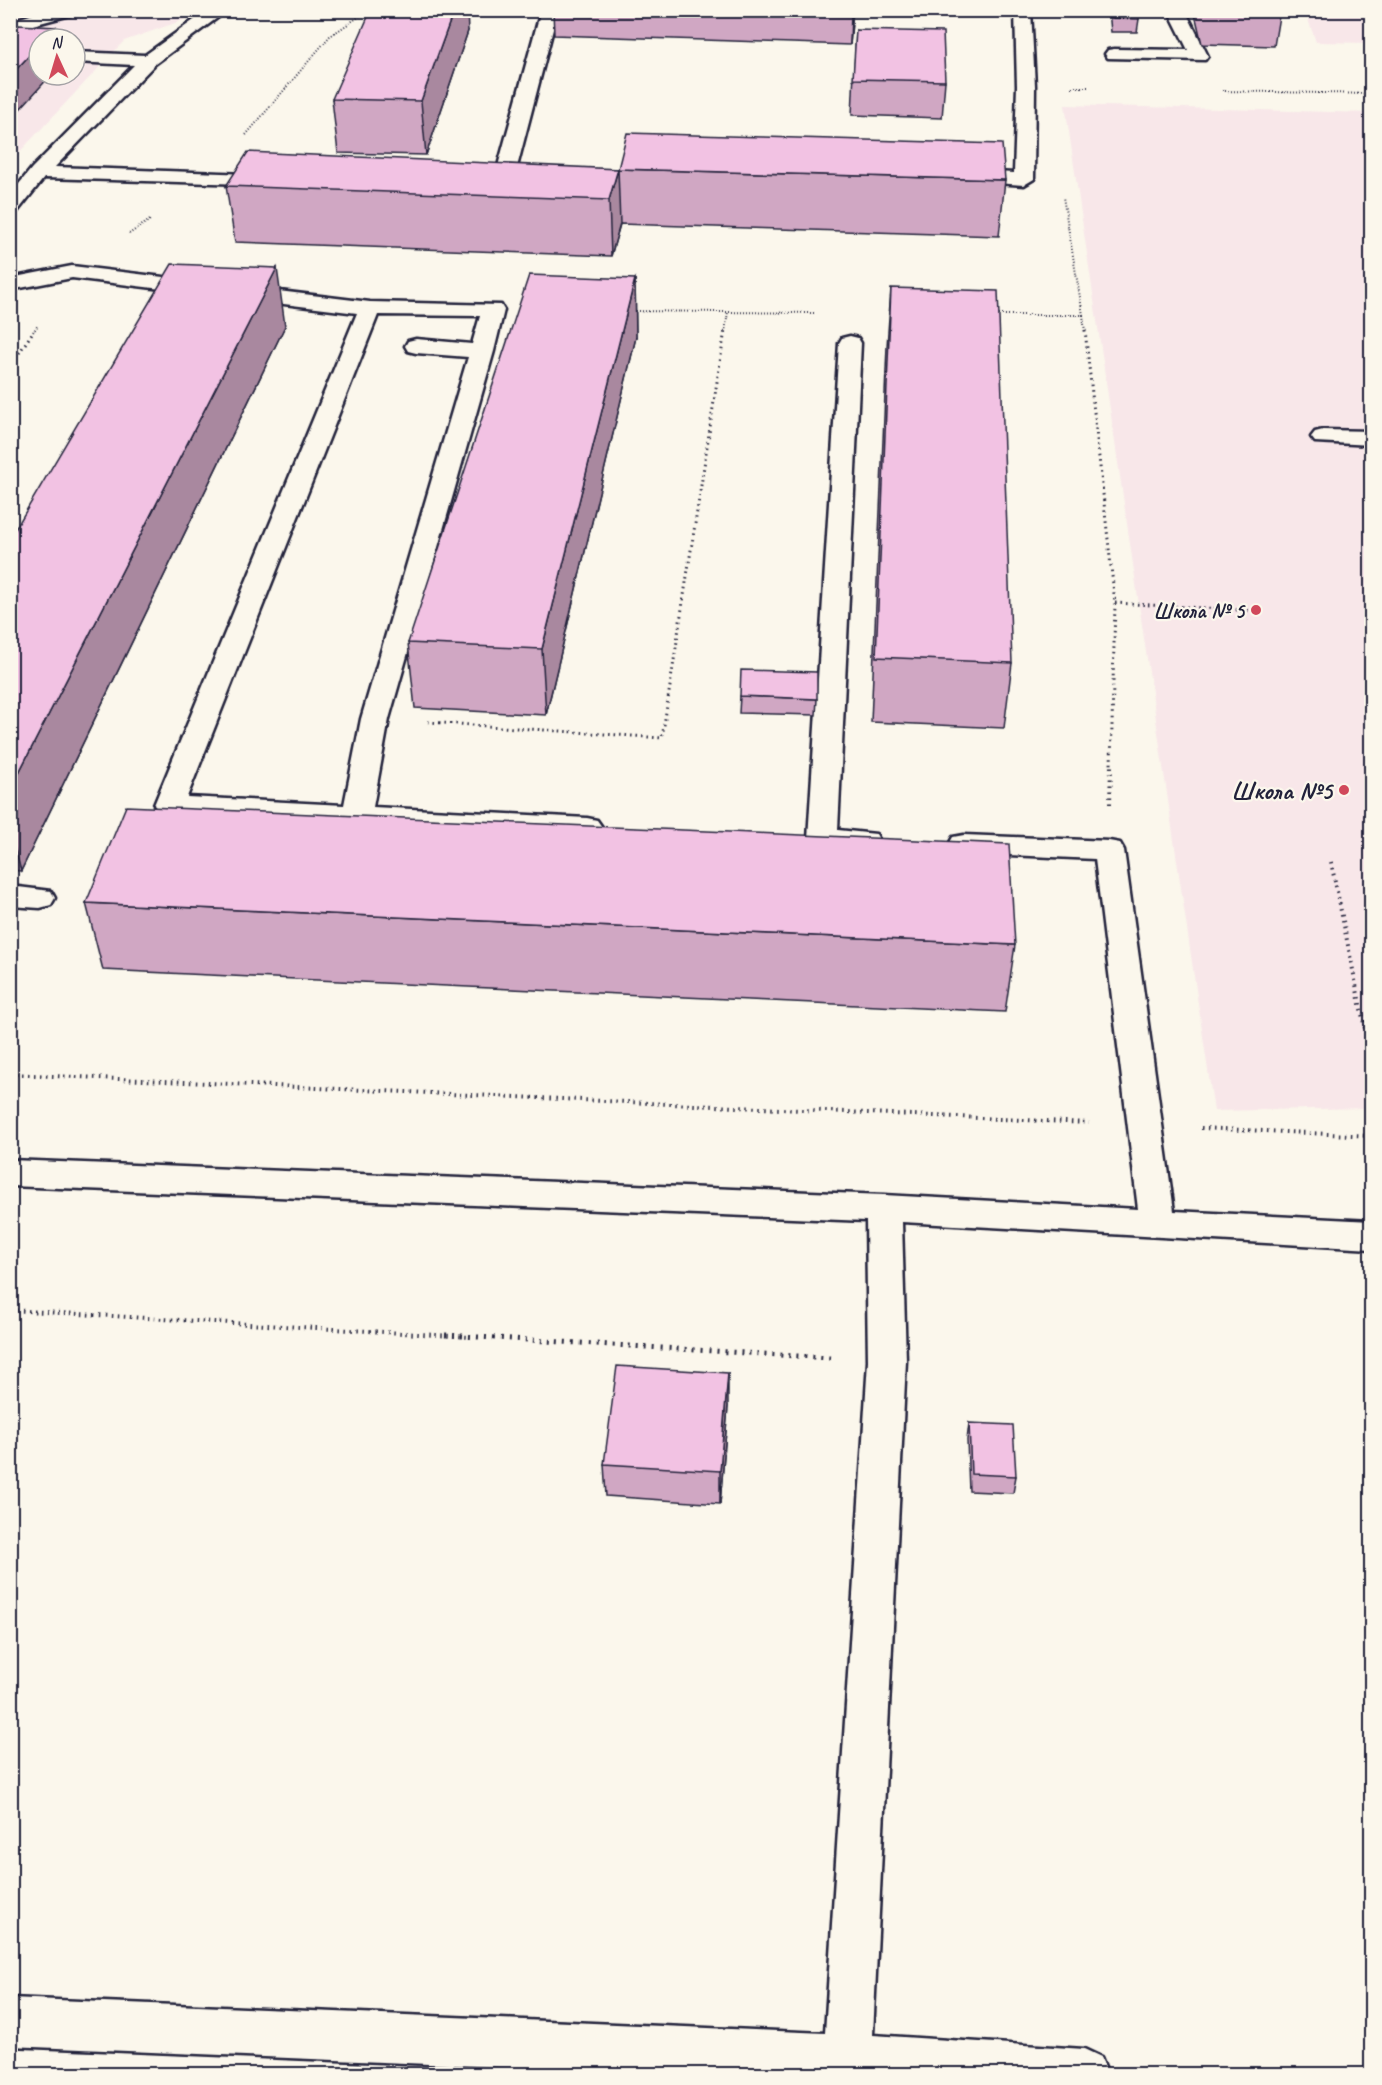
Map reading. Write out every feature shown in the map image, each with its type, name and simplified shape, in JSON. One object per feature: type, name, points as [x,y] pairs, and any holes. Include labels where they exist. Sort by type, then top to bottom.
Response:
[{"type":"street","points":[[10,26],[68,10]]},
{"type":"street","points":[[10,208],[39,172],[149,60],[220,10]]},
{"type":"street","points":[[501,190],[550,10]]},
{"type":"street","points":[[940,175],[1024,179],[1026,86],[1023,10]]},
{"type":"street","points":[[1114,54],[1199,56],[1176,10]]},
{"type":"street","points":[[87,57],[149,60]]},
{"type":"street","points":[[39,172],[293,182]]},
{"type":"street","points":[[466,189],[501,190],[524,187]]},
{"type":"street","points":[[10,284],[72,272],[370,308],[493,310],[375,719],[357,814]]},
{"type":"street","points":[[370,308],[169,805],[608,828]]},
{"type":"street","points":[[850,344],[811,838],[894,842]]},
{"type":"street","points":[[416,346],[483,351]]},
{"type":"street","points":[[1323,436],[1371,438]]},
{"type":"street","points":[[942,843],[1109,850],[1158,1222]]},
{"type":"street","points":[[10,1173],[884,1208],[1371,1235]]},
{"type":"street","points":[[848,2066],[887,1361],[884,1208]]},
{"type":"street","points":[[10,2022],[848,2066],[1084,2074]]},
{"type":"path","points":[[1199,56],[1213,91],[1371,94]]},
{"type":"path","points":[[1024,179],[1060,179],[1083,315],[1115,603],[1109,850]]},
{"type":"path","points":[[622,311],[820,314]]},
{"type":"path","points":[[375,719],[662,738],[728,312]]},
{"type":"path","points":[[993,315],[1083,315]]},
{"type":"path","points":[[1115,603],[1258,611]]},
{"type":"path","points":[[1331,862],[1371,1063]]},
{"type":"path","points":[[10,1074],[1371,1136]]},
{"type":"path","points":[[10,1310],[887,1361]]},
{"type":"shaded area","points":[[11,11],[209,11],[124,41],[87,80],[87,27],[27,27],[27,87],[81,87],[11,161]]},
{"type":"shaded area","points":[[1305,11],[1371,11],[1371,43],[1316,42]]},
{"type":"shaded area","name":"Школа № 5","points":[[1065,105],[1371,113],[1371,1108],[1214,1111]]},
{"type":"building","points":[[371,10],[454,10],[421,101],[332,99]]},
{"type":"building","points":[[1112,10],[1138,10],[1139,19],[1113,18]]},
{"type":"building","points":[[18,25],[56,27],[27,27],[27,58],[10,76],[10,33]]},
{"type":"building","points":[[856,30],[943,32],[945,81],[853,79]]},
{"type":"building","points":[[627,133],[1002,144],[1005,180],[618,169]]},
{"type":"building","points":[[248,152],[618,169],[609,200],[226,186]]},
{"type":"building","points":[[172,264],[277,268],[10,790],[10,538]]},
{"type":"building","points":[[529,275],[635,279],[542,649],[408,643]]},
{"type":"building","points":[[891,288],[998,291],[1012,663],[876,657]]},
{"type":"building","points":[[741,670],[817,672],[817,699],[740,696]]},
{"type":"building","points":[[126,806],[1009,844],[1015,945],[86,903]]},
{"type":"building","points":[[617,1366],[728,1373],[720,1471],[604,1464]]},
{"type":"building","points":[[969,1423],[1013,1425],[1016,1476],[971,1474]]},
{"type":"place","name":"Школа № 5","points":[[1256,610]]},
{"type":"place","name":"Школа №5","points":[[1344,790]]}]
